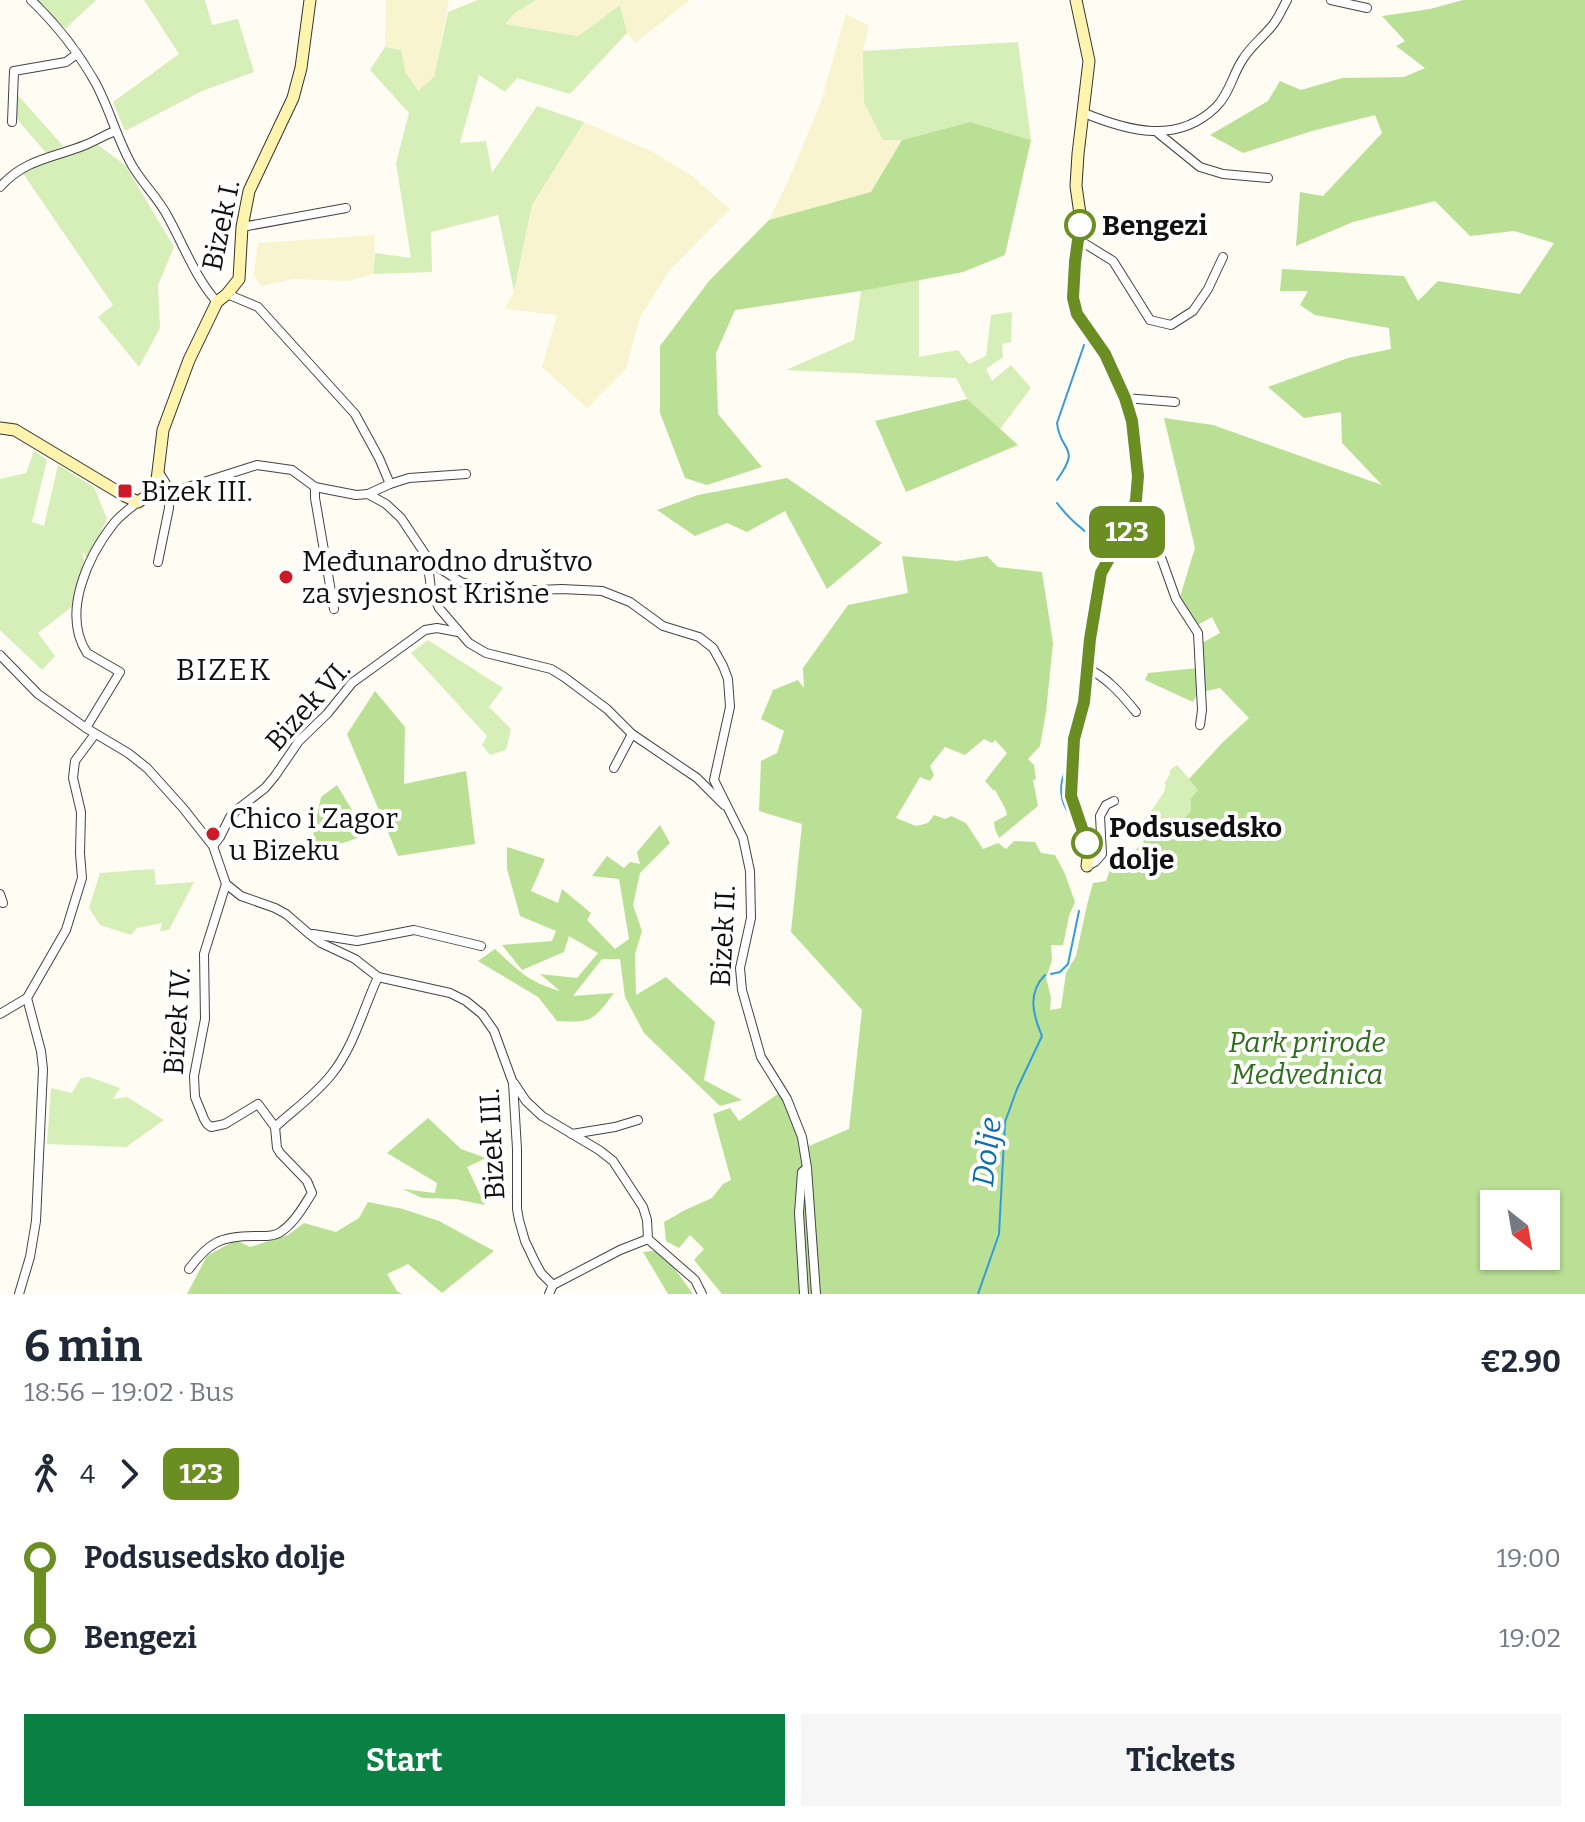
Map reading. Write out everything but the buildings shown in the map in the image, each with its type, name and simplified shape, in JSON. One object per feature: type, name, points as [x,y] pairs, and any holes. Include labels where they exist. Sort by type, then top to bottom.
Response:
[{"type":"street","points":[[31,0],[77,54],[96,84],[134,168],[166,213],[203,286],[222,298],[258,307],[355,414],[390,484]]},
{"type":"street","name":"Bizek I.","points":[[143,499],[157,480],[163,430],[189,360],[222,298],[239,279],[242,227],[249,191],[293,98],[301,68],[310,0]]},
{"type":"street","points":[[1076,0],[1089,61],[1078,154],[1076,186],[1081,221],[1073,298],[1077,314],[1105,354],[1125,398],[1132,421],[1138,476],[1129,529],[1101,573],[1086,668],[1084,702],[1074,739],[1071,796],[1089,850],[1087,866]]},
{"type":"street","points":[[1084,113],[1114,125],[1158,133],[1192,123],[1217,107],[1233,83],[1242,59],[1274,24],[1287,0]]},
{"type":"street","points":[[1331,0],[1367,8]]},
{"type":"street","points":[[12,122],[14,71],[66,62],[77,54]]},
{"type":"street","points":[[0,187],[40,159],[115,131]]},
{"type":"street","points":[[1158,133],[1200,167],[1223,174],[1268,178]]},
{"type":"street","points":[[242,227],[346,208]]},
{"type":"street","points":[[1079,240],[1113,261],[1150,320],[1171,325],[1193,311],[1208,289],[1223,257]]},
{"type":"street","points":[[1125,398],[1175,402]]},
{"type":"street","points":[[0,428],[15,430],[125,496],[143,499]]},
{"type":"street","name":"Bizek II.","points":[[143,499],[257,465],[292,470],[315,487],[356,495],[368,494],[386,504],[401,518],[427,557],[461,582],[487,589],[514,591],[602,591],[630,602],[663,626],[699,637],[713,648],[728,679],[730,694],[714,780],[743,838],[750,871],[751,918],[740,968],[746,1008],[761,1057],[787,1099],[802,1137],[816,1294]]},
{"type":"street","points":[[158,471],[169,493],[158,562]]},
{"type":"street","points":[[368,494],[409,478],[466,474]]},
{"type":"street","points":[[315,487],[334,609]]},
{"type":"street","points":[[0,1014],[27,998],[66,930],[82,878],[81,812],[73,778],[75,761],[120,672],[83,648],[76,620],[78,596],[104,536],[117,520],[143,499]]},
{"type":"street","points":[[1129,529],[1149,542],[1162,560],[1176,599],[1198,633],[1200,725]]},
{"type":"street","points":[[427,557],[428,576],[439,608],[469,643],[486,653],[551,669],[564,677],[607,709],[632,734],[697,778],[727,808]]},
{"type":"street","name":"Bizek VI.","points":[[213,846],[230,817],[265,788],[303,736],[327,714],[352,683],[425,630],[437,628],[459,632]]},
{"type":"street","points":[[0,655],[38,694],[147,768],[213,846],[226,884]]},
{"type":"street","points":[[1086,668],[1122,695],[1136,712]]},
{"type":"street","points":[[614,768],[632,734]]},
{"type":"street","points":[[1087,866],[1102,854],[1099,820],[1106,805],[1114,801]]},
{"type":"street","name":"Bizek III.","points":[[226,884],[250,900],[286,914],[321,943],[355,959],[378,977],[450,993],[482,1014],[494,1031],[513,1083],[517,1209],[525,1241],[551,1290],[629,1246],[648,1239]]},
{"type":"street","name":"Bizek IV.","points":[[226,884],[204,954],[206,1005],[195,1066],[195,1097],[204,1119],[211,1127],[225,1124],[258,1104],[275,1127]]},
{"type":"street","points":[[308,933],[357,941],[414,930],[481,946]]},
{"type":"street","points":[[189,1269],[201,1253],[226,1238],[277,1234],[291,1224],[312,1193],[307,1181],[277,1148],[275,1127],[323,1084],[337,1067],[353,1038],[378,977]]},
{"type":"street","points":[[19,1294],[36,1221],[43,1069],[27,998]]},
{"type":"street","points":[[513,1083],[542,1116],[613,1161],[643,1207],[648,1239],[695,1280],[702,1294]]},
{"type":"street","points":[[571,1134],[638,1120]]},
{"type":"street","points":[[804,1294],[799,1213],[802,1172],[807,1168]]},
{"type":"shaded area","points":[[386,0],[449,0],[434,78],[417,91],[406,73],[401,50],[385,47]]},
{"type":"shaded area","points":[[536,0],[690,0],[635,43],[627,33],[619,5],[578,36],[505,24],[515,13]]},
{"type":"shaded area","points":[[846,14],[869,26],[863,51],[883,140],[902,140],[871,192],[769,220],[821,102]]},
{"type":"shaded area","points":[[584,122],[655,153],[693,177],[730,209],[669,271],[640,317],[626,369],[587,408],[542,367],[557,315],[505,309],[514,291],[532,205]]},
{"type":"shaded area","points":[[375,235],[373,274],[348,281],[293,279],[261,286],[254,274],[258,243]]},
{"type":"green space","points":[[35,0],[96,0],[65,29]]},
{"type":"green space","points":[[144,0],[205,0],[212,25],[238,19],[254,72],[202,91],[125,131],[113,102],[179,54]]},
{"type":"green space","points":[[478,0],[536,0],[515,13],[505,24],[578,36],[620,5],[627,33],[570,94],[517,78],[505,92],[479,75],[460,143],[486,141],[492,173],[537,106],[584,122],[532,205],[514,291],[498,215],[431,232],[432,272],[373,274],[375,253],[411,258],[396,163],[409,113],[370,70],[385,47],[401,50],[406,73],[418,91],[434,77],[448,12]]},
{"type":"green space","name":"Park prirode Medvednica","points":[[1463,0],[1585,0],[1585,1294],[722,1294],[694,1260],[704,1249],[690,1235],[679,1248],[666,1241],[664,1222],[712,1198],[723,1184],[731,1180],[713,1114],[730,1108],[739,1121],[785,1089],[799,1116],[809,1146],[849,1129],[862,1010],[791,932],[802,824],[759,811],[761,761],[777,753],[784,731],[761,719],[773,690],[798,680],[804,688],[803,668],[848,605],[908,593],[902,556],[957,561],[987,556],[998,567],[1042,572],[1053,643],[1040,746],[1028,759],[1034,765],[1036,779],[1033,780],[1038,806],[999,838],[994,822],[1007,815],[995,790],[985,781],[1007,753],[995,740],[992,743],[984,739],[965,755],[945,747],[930,766],[934,775],[930,781],[920,777],[896,818],[916,826],[928,823],[934,815],[945,819],[951,816],[966,823],[983,849],[998,843],[1006,849],[1014,841],[1035,842],[1041,853],[1055,855],[1075,902],[1063,945],[1051,945],[1052,960],[1046,978],[1051,997],[1050,1010],[1061,1008],[1066,973],[1076,956],[1093,883],[1106,881],[1111,867],[1136,864],[1134,853],[1143,846],[1145,828],[1156,833],[1173,830],[1191,811],[1191,798],[1198,790],[1189,779],[1249,718],[1220,688],[1202,692],[1202,643],[1220,633],[1212,617],[1196,626],[1179,600],[1195,548],[1164,418],[1213,425],[1382,485],[1342,443],[1341,412],[1304,418],[1268,387],[1348,358],[1391,349],[1389,328],[1315,315],[1300,305],[1308,291],[1280,291],[1282,269],[1404,276],[1418,301],[1438,281],[1520,294],[1554,243],[1514,231],[1470,236],[1435,201],[1353,222],[1296,246],[1300,192],[1323,196],[1382,133],[1375,115],[1243,153],[1210,135],[1268,101],[1280,81],[1301,90],[1342,78],[1404,77],[1425,68],[1396,46],[1405,41],[1382,16],[1430,9]]},
{"type":"green space","points":[[1018,42],[1031,140],[970,122],[902,140],[883,140],[864,102],[863,51]]},
{"type":"green space","points":[[15,92],[63,146],[47,154],[17,119]]},
{"type":"green space","points":[[970,122],[1031,140],[1005,255],[963,272],[735,310],[716,353],[718,414],[762,467],[707,485],[685,478],[660,413],[660,346],[709,281],[769,220],[871,192],[902,140]]},
{"type":"green space","points":[[98,145],[125,165],[174,247],[158,285],[160,328],[139,367],[98,317],[113,305],[22,172],[44,160]]},
{"type":"green space","points":[[919,280],[919,357],[958,350],[969,364],[986,356],[991,315],[1012,312],[1011,342],[1002,344],[1003,357],[986,369],[992,381],[1011,365],[1031,388],[1000,429],[967,399],[956,378],[786,370],[854,340],[861,291]]},
{"type":"green space","points":[[967,399],[1018,445],[906,492],[875,421]]},
{"type":"green space","points":[[34,451],[47,460],[32,522],[44,526],[58,465],[94,487],[107,519],[88,559],[82,551],[87,572],[78,602],[38,633],[55,656],[42,670],[0,630],[0,479],[26,473]]},
{"type":"green space","points":[[787,478],[882,543],[827,589],[785,511],[747,532],[727,523],[695,536],[657,510],[698,495]]},
{"type":"green space","points":[[428,640],[503,688],[489,707],[511,729],[506,750],[490,755],[482,745],[487,736],[411,653]]},
{"type":"green space","points":[[1198,668],[1198,692],[1193,702],[1145,680],[1148,673]]},
{"type":"green space","points":[[375,691],[405,727],[404,784],[466,771],[475,844],[398,856],[347,734]]},
{"type":"green space","points":[[1177,765],[1199,790],[1191,798],[1191,811],[1173,830],[1158,831],[1150,828],[1144,819],[1164,792],[1170,770]]},
{"type":"green space","points":[[337,785],[367,835],[309,854],[321,797]]},
{"type":"green space","points":[[660,825],[670,843],[640,873],[633,905],[642,931],[635,954],[636,995],[666,977],[715,1022],[704,1080],[742,1100],[720,1106],[644,1033],[625,997],[620,959],[602,959],[573,996],[614,993],[596,1015],[577,1021],[557,1021],[538,997],[478,961],[495,949],[531,979],[560,991],[540,974],[577,978],[598,953],[569,936],[564,952],[522,970],[502,945],[552,941],[556,931],[520,916],[507,869],[507,847],[545,859],[531,891],[558,903],[562,889],[591,913],[587,920],[615,949],[629,939],[619,879],[592,876],[607,856],[624,868],[630,862],[640,864],[637,852]]},
{"type":"green space","points":[[154,869],[156,885],[194,882],[169,930],[160,931],[162,923],[137,928],[131,935],[100,925],[89,908],[100,873]]},
{"type":"green space","points":[[89,1077],[120,1088],[113,1099],[127,1097],[164,1120],[126,1147],[47,1144],[51,1088],[72,1093],[81,1078]]},
{"type":"green space","points":[[428,1118],[461,1149],[486,1158],[467,1167],[485,1205],[455,1199],[422,1198],[403,1189],[435,1193],[437,1183],[387,1153]]},
{"type":"green space","points":[[368,1202],[439,1221],[494,1251],[442,1293],[408,1264],[387,1274],[402,1294],[187,1294],[207,1256],[236,1240],[250,1247],[288,1235],[304,1223],[336,1232],[359,1218]]},
{"type":"green space","points":[[661,1250],[693,1294],[668,1294],[643,1252]]},
{"type":"waterway","name":"Dolje","points":[[1081,257],[1083,249]]},
{"type":"waterway","name":"Dolje","points":[[1057,480],[1069,454],[1057,423],[1084,345]]},
{"type":"waterway","name":"Dolje","points":[[1057,503],[1097,542],[1101,550],[1100,564]]},
{"type":"waterway","name":"Dolje","points":[[1072,723],[1078,700]]},
{"type":"waterway","name":"Dolje","points":[[1067,767],[1061,791],[1070,815]]},
{"type":"waterway","name":"Dolje","points":[[1051,974],[1060,972],[1068,964],[1079,911]]},
{"type":"waterway","name":"Dolje","points":[[978,1294],[999,1234],[1005,1122],[1042,1036],[1033,1004],[1036,989],[1045,975]]},
{"type":"bus line","name":"123","points":[[1080,225],[1073,298],[1077,314],[1105,354],[1125,398],[1136,445],[1138,476],[1129,529],[1101,573],[1086,668],[1084,702],[1074,739],[1071,796],[1087,843]]},
{"type":"place","name":"Bengezi","points":[[1080,225]]},
{"type":"place","name":"Bizek III.","points":[[125,491]]},
{"type":"place","name":"Međunarodno društvo za svjesnost Krišne","points":[[286,577]]},
{"type":"place","name":"Chico i Zagor u Bizeku","points":[[213,834]]},
{"type":"place","name":"Podsusedsko dolje","points":[[1087,843]]},
{"type":"district","name":"BIZEK","points":[[224,670]]}]
